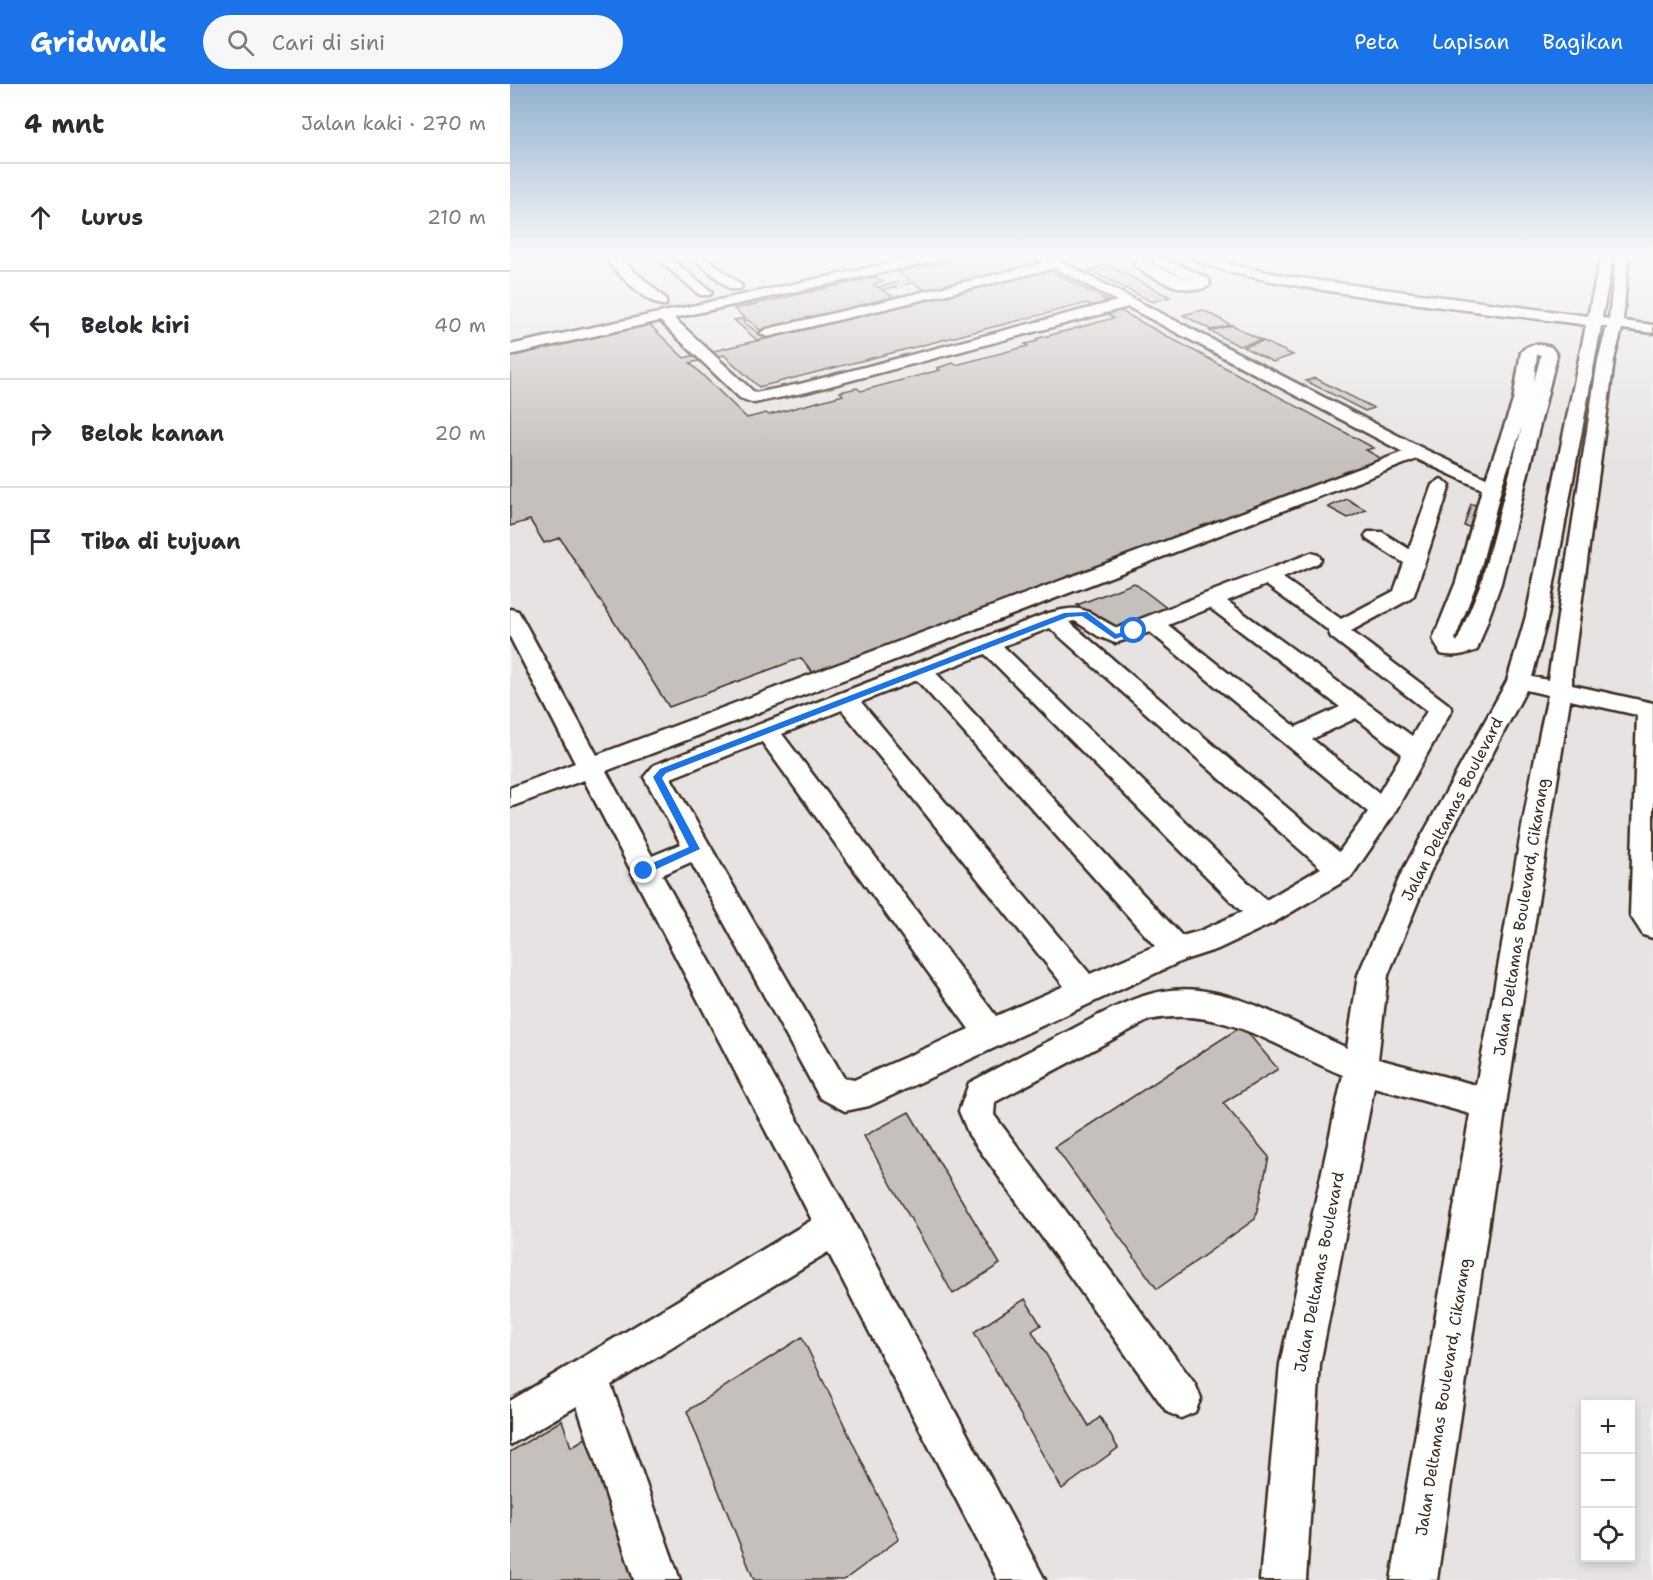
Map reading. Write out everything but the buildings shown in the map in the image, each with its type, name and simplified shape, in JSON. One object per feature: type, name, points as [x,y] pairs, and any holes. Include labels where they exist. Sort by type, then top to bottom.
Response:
[{"type":"street","points":[[510,350],[598,325]]},
{"type":"street","points":[[687,325],[746,395],[754,398],[801,389],[1045,325]]},
{"type":"street","points":[[767,333],[801,325]]},
{"type":"street","points":[[1170,325],[1418,453],[1493,487]]},
{"type":"street","name":"Jalan Deltamas Boulevard","points":[[1283,1580],[1300,1364],[1360,1068],[1373,975],[1416,872],[1519,681],[1539,605],[1604,325]]},
{"type":"street","name":"Jalan Deltamas Boulevard, Cikarang","points":[[1414,1580],[1489,1104],[1506,1017],[1547,754],[1560,692],[1560,673],[1606,360],[1605,325]]},
{"type":"street","points":[[1633,325],[1653,329]]},
{"type":"street","points":[[1535,349],[1546,350],[1549,355],[1491,583],[1469,645],[1459,649],[1449,648],[1444,639],[1471,573],[1493,487],[1525,383],[1529,352],[1535,349]]},
{"type":"street","points":[[510,798],[1418,453]]},
{"type":"street","points":[[1340,628],[1400,598],[1441,485]]},
{"type":"street","points":[[1375,536],[1415,561]]},
{"type":"street","points":[[1311,559],[1118,637],[1111,635],[1084,614],[1067,614],[845,698],[663,771],[657,777],[695,849],[832,1088],[845,1096],[858,1095],[1085,990],[1176,950],[1208,941],[1263,915],[1341,870],[1383,810],[1440,712],[1439,707],[1342,638],[1340,628]]},
{"type":"street","points":[[1268,577],[1340,628]]},
{"type":"street","points":[[1212,600],[1417,752]]},
{"type":"street","points":[[510,616],[1022,1580]]},
{"type":"street","points":[[1053,619],[1341,870]]},
{"type":"street","points":[[1153,624],[1383,810]]},
{"type":"street","points":[[988,644],[1263,915]]},
{"type":"street","points":[[920,670],[1176,950]]},
{"type":"street","points":[[1519,681],[1651,711],[1645,915],[1653,927]]},
{"type":"street","points":[[845,698],[1085,990]]},
{"type":"street","points":[[1293,738],[1358,708]]},
{"type":"street","points":[[766,730],[991,1034]]},
{"type":"street","points":[[644,871],[695,849]]},
{"type":"street","points":[[1181,1398],[981,1124],[976,1111],[981,1093],[1142,1008],[1160,1002],[1188,1000],[1236,1013],[1360,1068],[1489,1104]]},
{"type":"street","points":[[510,1424],[836,1226]]},
{"type":"street","points":[[588,1377],[657,1580]]},
{"type":"shaded area","points":[[510,325],[1653,325],[1653,1580],[510,1580]]},
{"type":"route","points":[[644,871],[695,849],[662,790],[657,777],[663,771],[824,706],[1067,614],[1084,614],[1111,635],[1118,637],[1134,631]]}]
